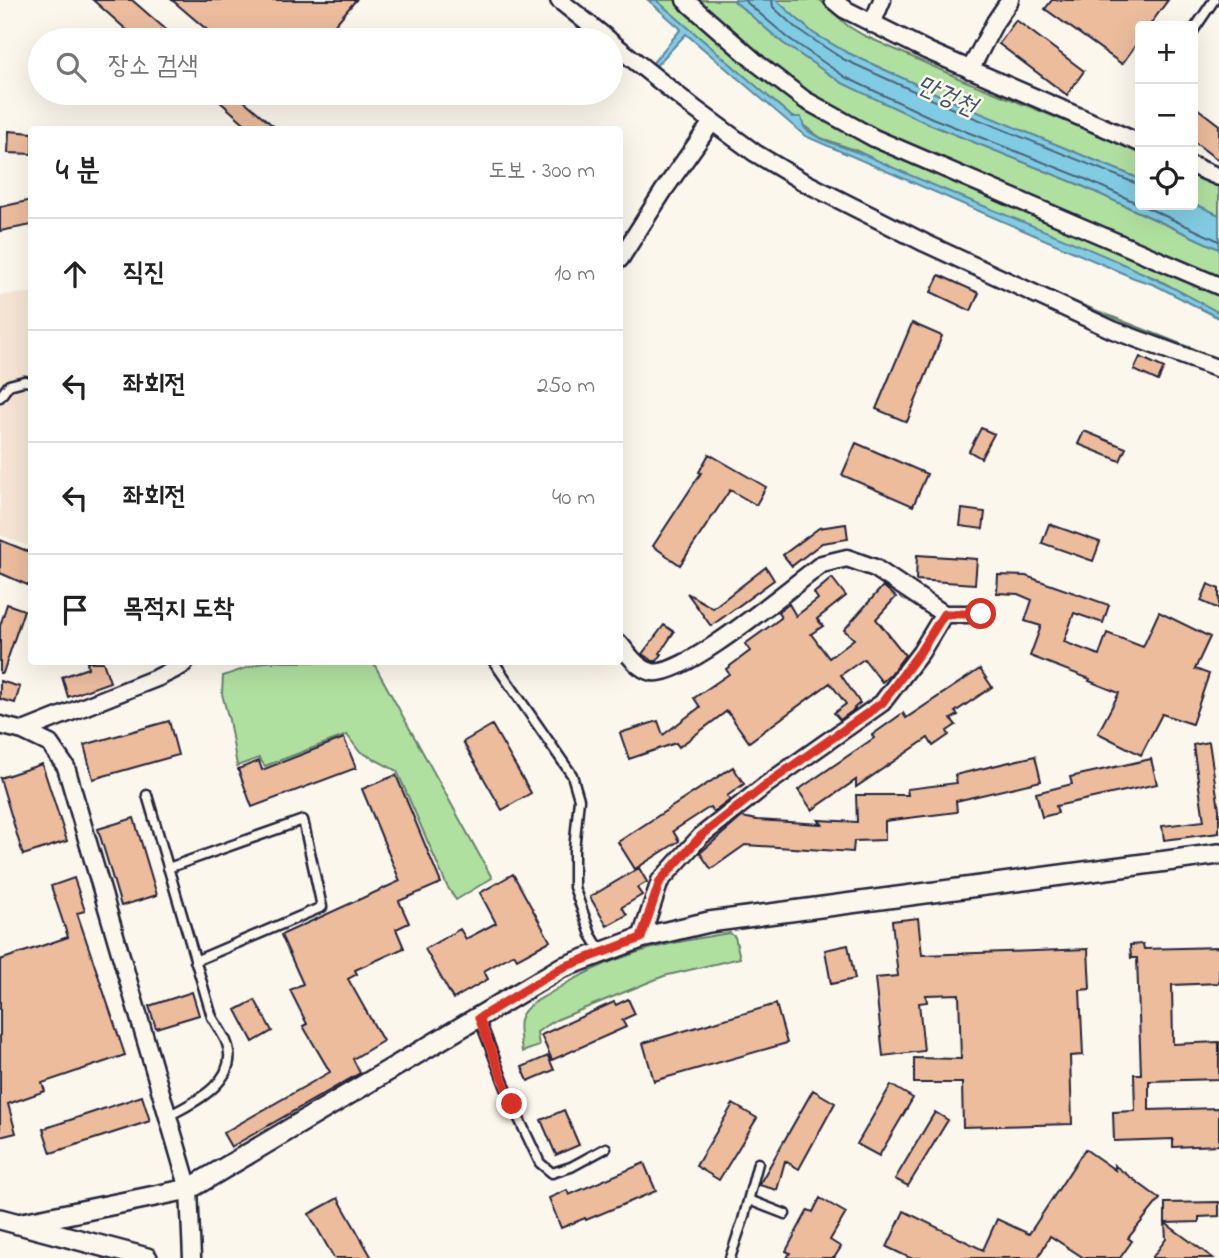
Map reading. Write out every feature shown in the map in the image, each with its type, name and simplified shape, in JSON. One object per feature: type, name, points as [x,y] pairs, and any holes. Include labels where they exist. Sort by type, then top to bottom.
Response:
[{"type":"street","points":[[559,0],[594,28]]},
{"type":"street","points":[[685,0],[758,64],[805,100],[874,138],[1219,286]]},
{"type":"street","points":[[833,0],[872,24],[970,70],[1135,141]]},
{"type":"street","points":[[872,24],[882,0]]},
{"type":"street","points":[[970,70],[995,22],[1010,0]]},
{"type":"street","points":[[623,51],[712,122],[755,153],[802,181],[925,243],[1113,330],[1219,369]]},
{"type":"street","points":[[623,254],[712,122]]},
{"type":"street","points":[[1198,168],[1219,177]]},
{"type":"street","points":[[623,647],[640,666],[652,672],[664,671],[693,659],[822,564],[847,558],[876,568],[944,614],[981,614]]},
{"type":"street","points":[[641,938],[660,881],[701,836],[767,784],[882,703],[944,614]]},
{"type":"street","points":[[23,731],[159,677],[182,665]]},
{"type":"street","points":[[0,725],[23,731],[50,744],[66,767],[189,1189],[192,1258]]},
{"type":"street","points":[[9,1221],[189,1189],[561,968],[641,938],[709,922],[1219,854]]},
{"type":"street","points":[[9,1221],[147,1258]]},
{"type":"lane","points":[[1198,24],[1214,0]]},
{"type":"lane","points":[[0,397],[9,385],[28,382]]},
{"type":"lane","points":[[496,665],[572,775],[579,799],[574,850],[575,887],[591,935],[602,953]]},
{"type":"lane","points":[[147,795],[212,1017],[227,1043],[229,1062],[222,1080],[191,1105],[168,1116]]},
{"type":"lane","points":[[168,868],[303,821],[322,907],[195,961]]},
{"type":"lane","points":[[479,1018],[512,1104],[540,1163],[552,1173],[572,1167],[606,1148]]},
{"type":"lane","points":[[730,1258],[758,1163]]},
{"type":"lane","points":[[748,1200],[785,1214]]},
{"type":"shaded area","points":[[28,293],[28,546],[0,535],[0,295]]},
{"type":"green space","points":[[567,0],[572,0],[606,28],[601,28]]},
{"type":"green space","points":[[656,0],[681,0],[804,102],[1219,288],[1219,313],[1157,279],[821,138],[792,117]]},
{"type":"green space","points":[[689,0],[733,0],[783,43],[842,83],[929,124],[1080,185],[1219,249],[1219,284],[876,135],[806,99]]},
{"type":"green space","points":[[776,0],[820,0],[848,26],[863,35],[963,80],[1135,149],[1135,177],[963,106],[846,52],[813,33]]},
{"type":"green space","points":[[623,42],[712,115],[800,173],[909,227],[1080,304],[1219,359],[1219,363],[1144,335],[1027,284],[824,190],[768,157],[695,106],[623,46]]},
{"type":"green space","points":[[1198,176],[1219,185],[1219,215],[1198,205]]},
{"type":"green space","points":[[255,665],[375,665],[492,878],[456,900],[447,886],[397,771],[359,751],[347,735],[265,766],[259,758],[237,766],[222,694],[223,676]]},
{"type":"green space","points":[[730,933],[735,937],[740,958],[664,976],[556,1020],[537,1032],[539,1046],[522,1052],[519,1024],[524,1011],[570,981],[635,953]]},
{"type":"water","points":[[648,0],[656,0],[792,117],[801,117],[804,127],[817,137],[1135,269],[1219,313],[1219,318],[1155,285],[805,136],[686,34],[654,68],[651,65],[681,29]]},
{"type":"water","points":[[733,0],[776,0],[813,33],[846,52],[963,106],[1135,177],[1135,210],[1198,210],[1198,205],[1219,215],[1219,249],[1080,185],[929,124],[842,83],[783,43]]},
{"type":"building","points":[[93,0],[132,0],[164,28],[124,28]]},
{"type":"building","points":[[172,0],[356,0],[332,28],[205,28]]},
{"type":"building","points":[[1052,0],[1168,0],[1153,21],[1135,21],[1135,46],[1122,64],[1045,9]]},
{"type":"building","points":[[1016,20],[1084,71],[1067,95],[999,44]]},
{"type":"building","points":[[224,105],[249,105],[273,126],[247,126]]},
{"type":"building","points":[[1198,109],[1219,125],[1219,161],[1198,145]]},
{"type":"building","points":[[9,131],[28,133],[28,154],[8,153]]},
{"type":"building","points":[[28,201],[28,226],[0,231],[0,207]]},
{"type":"building","points":[[939,275],[979,293],[971,311],[931,292]]},
{"type":"building","points":[[912,323],[942,336],[907,422],[876,409]]},
{"type":"building","points":[[1140,357],[1164,368],[1158,381],[1134,370]]},
{"type":"building","points":[[981,428],[994,434],[981,458],[969,451]]},
{"type":"building","points":[[1084,431],[1126,448],[1120,461],[1078,444]]},
{"type":"building","points":[[856,443],[927,474],[913,506],[842,475]]},
{"type":"building","points":[[709,454],[766,487],[756,505],[730,490],[680,565],[653,546],[701,473],[699,472]]},
{"type":"building","points":[[962,509],[985,512],[983,529],[960,526]]},
{"type":"building","points":[[846,524],[848,539],[822,543],[792,566],[783,555],[819,528]]},
{"type":"building","points":[[1049,524],[1100,542],[1093,561],[1042,543]]},
{"type":"building","points":[[0,540],[28,551],[28,585],[0,573]]},
{"type":"building","points":[[917,555],[977,559],[975,584],[916,580]]},
{"type":"building","points":[[766,567],[774,580],[711,626],[687,593],[713,608]]},
{"type":"building","points":[[998,575],[1026,576],[1109,605],[1103,623],[1074,613],[1064,642],[1099,655],[1107,633],[1143,647],[1159,612],[1210,637],[1195,669],[1209,674],[1192,724],[1162,714],[1141,755],[1098,733],[1119,693],[1030,656],[1041,626],[1025,621],[1032,600],[1018,594],[997,593]]},
{"type":"building","points":[[832,578],[846,596],[817,619],[823,626],[811,634],[829,658],[854,639],[844,630],[883,586],[896,597],[876,619],[905,655],[882,682],[864,659],[841,675],[860,703],[855,709],[840,720],[834,713],[846,704],[830,683],[749,742],[727,711],[679,747],[676,743],[629,759],[620,733],[658,721],[663,735],[700,707],[694,698],[729,674],[726,669],[750,651],[745,644],[781,618],[778,612],[789,604],[796,616],[818,599],[814,593]]},
{"type":"building","points":[[1208,584],[1219,589],[1219,609],[1201,601]]},
{"type":"building","points":[[7,604],[24,610],[3,673],[0,673],[0,626]]},
{"type":"building","points":[[664,625],[674,632],[657,661],[653,661],[642,654]]},
{"type":"building","points":[[88,665],[104,665],[110,682],[68,697],[62,677],[88,668]]},
{"type":"building","points":[[980,669],[992,687],[955,712],[958,715],[951,719],[956,725],[947,731],[949,735],[933,746],[928,738],[856,787],[856,780],[812,810],[798,790],[874,738],[872,735],[903,713],[906,718]]},
{"type":"building","points":[[0,681],[20,687],[15,703],[0,699]]},
{"type":"building","points":[[169,721],[178,755],[93,779],[84,745]]},
{"type":"building","points":[[492,725],[531,793],[502,810],[463,742]]},
{"type":"building","points":[[344,738],[356,768],[252,807],[238,769],[259,761],[262,770]]},
{"type":"building","points":[[1209,742],[1219,809],[1219,833],[1164,840],[1162,826],[1204,821],[1193,745]]},
{"type":"building","points":[[1035,756],[1041,781],[956,801],[957,812],[885,821],[885,840],[854,841],[853,852],[745,845],[711,869],[700,853],[742,817],[822,824],[818,820],[857,822],[856,795],[908,795],[907,789],[957,783],[955,775]]},
{"type":"building","points":[[1151,759],[1157,784],[1056,806],[1058,813],[1042,817],[1036,793],[1072,784],[1070,777]]},
{"type":"building","points":[[42,764],[67,841],[23,855],[0,778]]},
{"type":"building","points":[[733,767],[744,784],[727,796],[730,800],[714,812],[710,807],[673,831],[679,841],[635,869],[618,842]]},
{"type":"building","points":[[396,775],[441,883],[399,901],[409,923],[396,929],[404,948],[355,970],[357,974],[348,979],[383,1041],[353,1059],[360,1073],[231,1147],[223,1133],[330,1072],[303,1026],[307,1024],[290,990],[303,984],[281,935],[400,881],[362,789]]},
{"type":"building","points":[[134,818],[157,895],[121,906],[98,829]]},
{"type":"building","points":[[639,868],[647,882],[637,888],[642,895],[622,907],[627,915],[607,926],[590,897]]},
{"type":"building","points":[[513,874],[550,941],[517,959],[514,954],[484,971],[488,979],[453,999],[425,949],[460,929],[466,939],[496,923],[480,893]]},
{"type":"building","points":[[74,878],[85,911],[77,913],[125,1055],[42,1083],[45,1091],[8,1104],[16,1133],[0,1137],[0,960],[68,937],[51,886]]},
{"type":"building","points":[[918,918],[922,955],[1088,949],[1090,989],[1080,990],[1083,1055],[1070,1056],[1072,1124],[963,1127],[962,1083],[914,1083],[914,1058],[961,1059],[959,994],[926,995],[927,1002],[919,1003],[924,1051],[883,1056],[875,978],[898,976],[892,921]]},
{"type":"building","points":[[1143,944],[1144,949],[1219,947],[1219,983],[1172,985],[1173,1044],[1219,1042],[1219,1079],[1149,1081],[1149,1110],[1219,1108],[1219,1145],[1173,1147],[1173,1139],[1114,1141],[1113,1112],[1135,1111],[1134,1074],[1141,1074],[1137,958],[1131,958],[1130,945]]},
{"type":"building","points":[[848,945],[855,979],[831,984],[825,950]]},
{"type":"building","points":[[192,992],[199,1015],[156,1028],[149,1006]]},
{"type":"building","points":[[628,999],[635,1014],[622,1020],[626,1027],[552,1060],[541,1035],[614,1002],[616,1005]]},
{"type":"building","points":[[255,1000],[272,1031],[253,1042],[236,1010]]},
{"type":"building","points":[[776,1004],[787,1043],[654,1081],[643,1043]]},
{"type":"building","points":[[548,1056],[554,1070],[528,1081],[522,1067]]},
{"type":"building","points":[[891,1085],[913,1098],[879,1156],[857,1144]]},
{"type":"building","points":[[813,1090],[835,1103],[799,1169],[785,1161],[777,1190],[759,1185]]},
{"type":"building","points":[[142,1096],[150,1121],[51,1153],[43,1129]]},
{"type":"building","points":[[733,1104],[757,1118],[719,1180],[696,1166]]},
{"type":"building","points":[[564,1110],[579,1145],[556,1155],[541,1120]]},
{"type":"building","points":[[935,1112],[948,1120],[908,1186],[895,1179]]},
{"type":"building","points":[[1085,1149],[1115,1170],[1114,1165],[1160,1199],[1128,1238],[1132,1241],[1120,1258],[1084,1258],[1050,1236],[1038,1258],[910,1258],[887,1247],[904,1211],[983,1250],[997,1219],[1029,1234]]},
{"type":"building","points":[[644,1163],[656,1191],[561,1228],[549,1198],[567,1190],[569,1195]]},
{"type":"building","points":[[338,1198],[372,1258],[334,1258],[309,1214]]},
{"type":"building","points":[[820,1198],[846,1213],[830,1240],[841,1247],[834,1258],[787,1258],[790,1253],[786,1251],[808,1210],[813,1212]]},
{"type":"building","points":[[1219,1202],[1219,1216],[1199,1217],[1199,1222],[1165,1223],[1165,1203]]},
{"type":"building","points":[[1165,1223],[1213,1258],[1152,1258],[1166,1239]]},
{"type":"route","points":[[512,1104],[479,1018],[561,968],[641,938],[660,881],[701,836],[767,784],[882,703],[944,614],[981,614]]},
{"type":"water label","name":"만겅천","points":[[946,97]]}]
